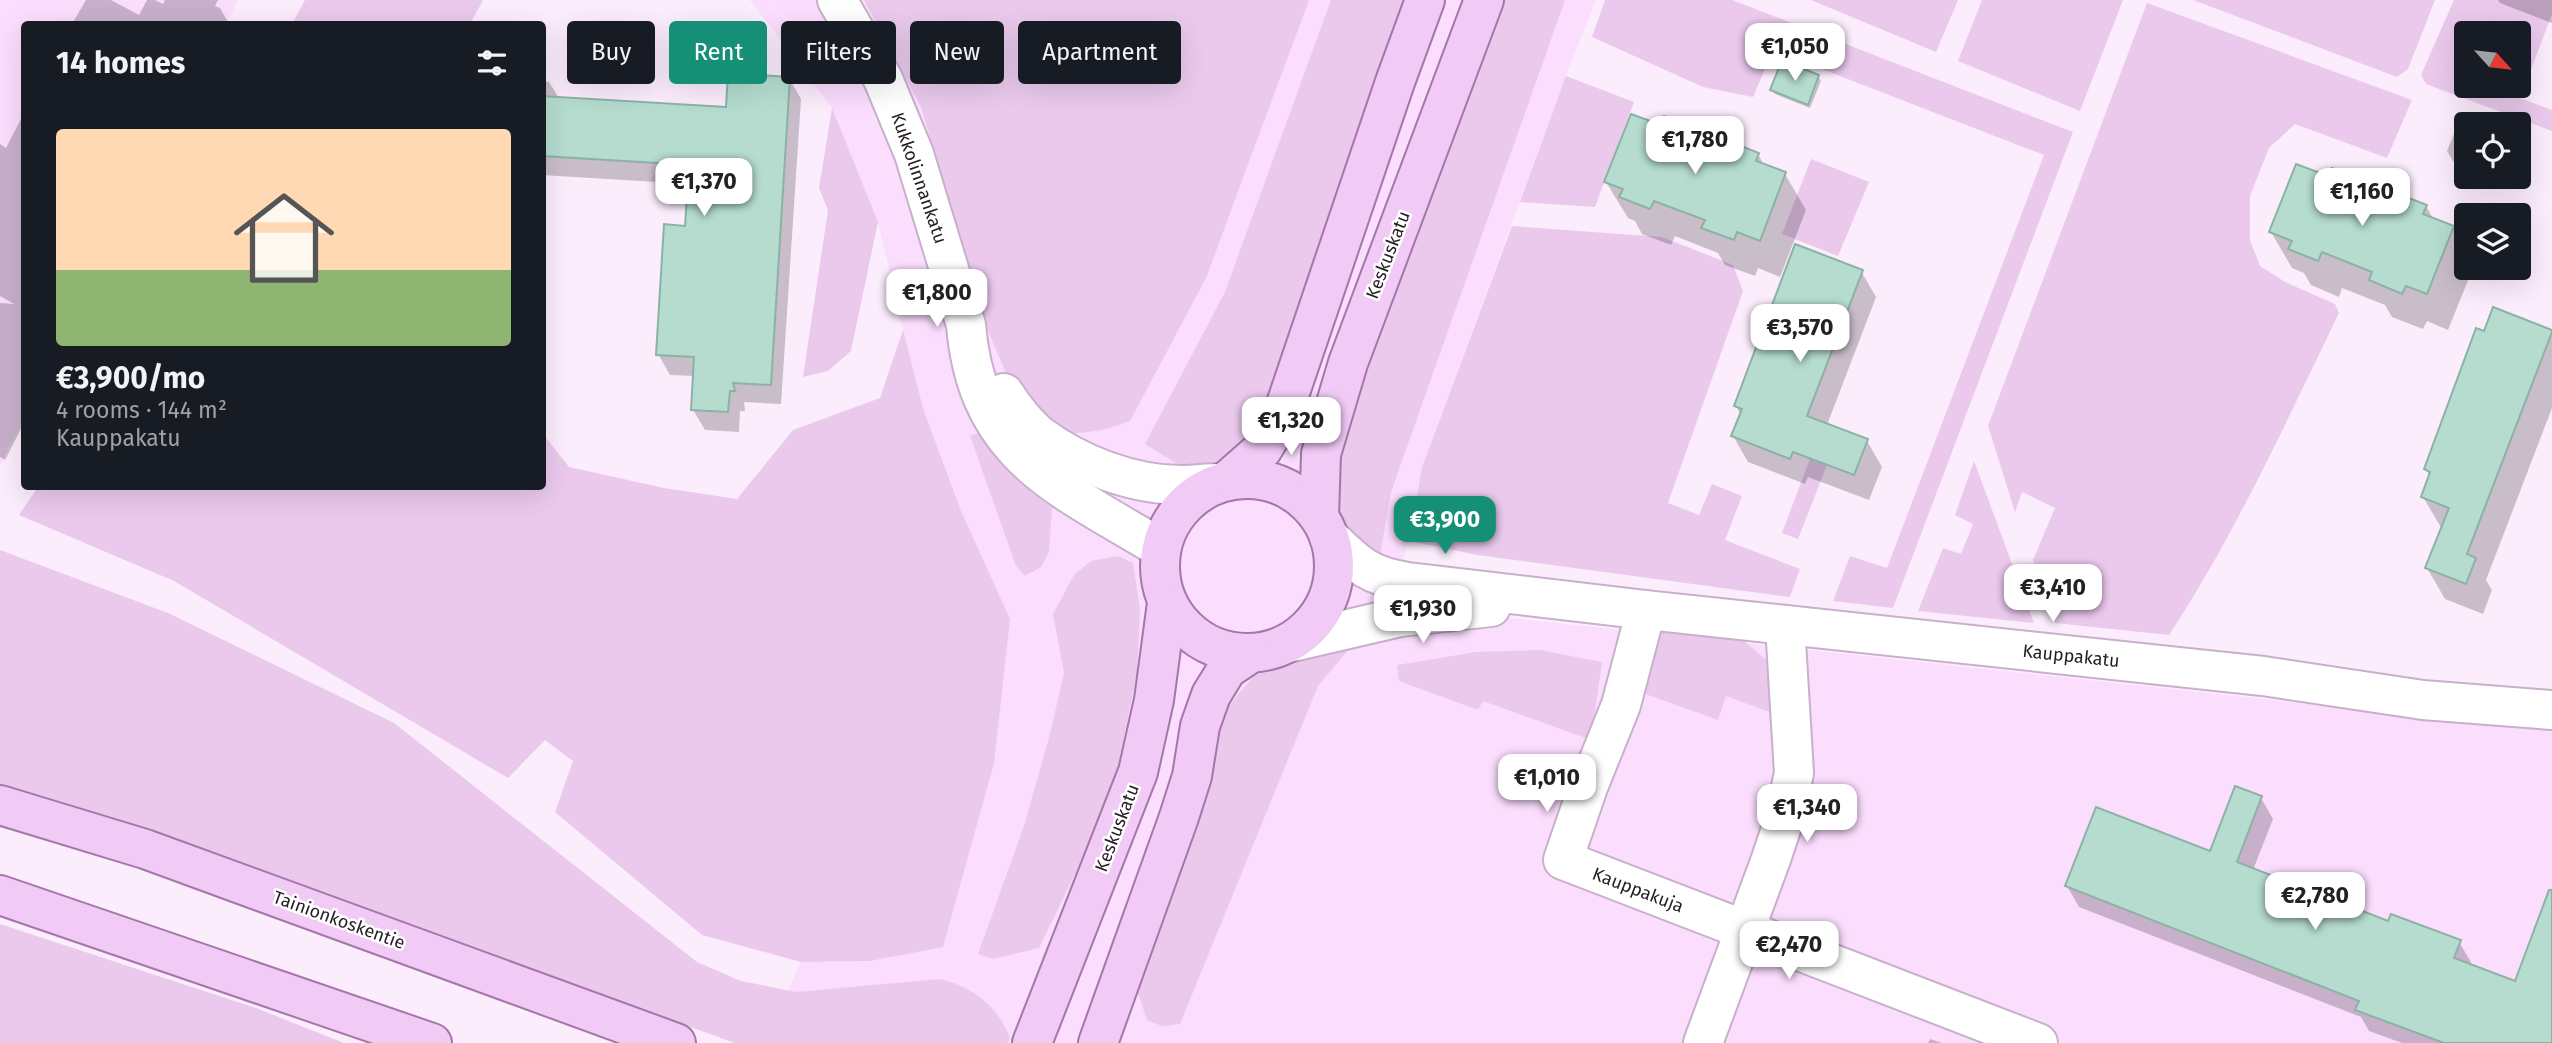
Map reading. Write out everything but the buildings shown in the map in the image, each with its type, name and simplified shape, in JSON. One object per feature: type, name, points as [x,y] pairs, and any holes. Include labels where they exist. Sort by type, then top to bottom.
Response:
[{"type":"main road","points":[[1224,481],[1262,450],[1281,419],[1425,0]]},
{"type":"main road","name":"Keskuskatu","points":[[1324,526],[1321,454],[1348,363],[1484,0]]},
{"type":"main road","points":[[1254,478],[1279,484],[1301,497],[1324,526],[1334,572],[1331,589],[1315,620],[1288,643],[1251,653],[1230,652],[1210,646],[1178,621],[1167,603],[1159,576],[1160,548],[1169,524],[1184,504],[1205,488],[1224,481],[1254,478]]},
{"type":"main road","name":"Keskuskatu","points":[[1032,1043],[1138,772],[1154,700],[1167,603]]},
{"type":"main road","points":[[1098,1043],[1180,817],[1192,776],[1200,726],[1211,695],[1227,669],[1251,653]]},
{"type":"main road","name":"Tainionkoskentie","points":[[0,805],[145,849],[676,1043]]},
{"type":"main road","points":[[0,895],[432,1043]]},
{"type":"street","name":"Kukkolinnankatu","points":[[838,0],[883,79],[914,154],[966,325],[989,369],[1010,401],[1037,433],[1070,455],[1101,469],[1138,479],[1178,485],[1224,481]]},
{"type":"street","name":"Kukkolinnankatu","points":[[966,325],[968,348],[978,389],[988,412],[1022,457],[1050,482],[1160,548]]},
{"type":"street","name":"Kauppakatu","points":[[1324,526],[1365,570],[1389,579],[1549,600],[2263,676],[2423,700],[2552,710]]},
{"type":"street","name":"Kauppakatu","points":[[1288,643],[1400,618],[1549,600]]},
{"type":"street","name":"Kauppakuja","points":[[1646,610],[1621,705],[1588,787],[1563,860],[2038,1043]]},
{"type":"street","points":[[1703,1043],[1784,820],[1794,774],[1785,625]]},
{"type":"shaded area","points":[[0,0],[238,0],[228,21],[21,21],[21,423],[0,465]]},
{"type":"shaded area","points":[[305,0],[483,0],[472,21],[294,21]]},
{"type":"shaded area","points":[[750,0],[1596,0],[1422,467],[1409,541],[1389,605],[2552,730],[2552,1043],[764,1043],[801,962],[870,961],[961,511],[923,408],[878,222],[832,108],[814,84],[896,84],[896,21],[781,21],[781,41]]},
{"type":"shaded area","points":[[864,0],[1309,0],[1206,278],[1130,421],[1103,430],[1070,434],[1044,415],[1005,371],[987,328],[921,107],[896,60],[896,21],[875,21]]},
{"type":"shaded area","points":[[1331,0],[1412,0],[1270,413],[1228,460],[1210,468],[1185,469],[1145,444],[1225,292]]},
{"type":"shaded area","points":[[1497,0],[1565,0],[1391,492],[1379,561],[1350,537],[1337,508],[1334,478],[1345,417]]},
{"type":"shaded area","points":[[1605,0],[1732,0],[2073,132],[1893,608],[1833,601],[1850,556],[1887,568],[2044,155],[1773,50],[1753,97],[1703,87],[1592,37]]},
{"type":"shaded area","points":[[1811,0],[1958,0],[1936,52]]},
{"type":"shaded area","points":[[1982,0],[2123,0],[2080,111],[1958,61]]},
{"type":"shaded area","points":[[2193,0],[2435,0],[2408,69],[2397,77]]},
{"type":"shaded area","points":[[2454,0],[2552,0],[2552,14],[2531,69],[2531,21],[2454,21],[2454,94],[2426,84],[2421,75]]},
{"type":"shaded area","points":[[2147,3],[2412,100],[2387,158],[2295,124],[2269,148],[2250,196],[2250,240],[2260,266],[2285,282],[2335,304],[2339,313],[2238,517],[2169,635],[2055,623],[2033,560],[2055,508],[2022,492],[2015,512],[1988,426]]},
{"type":"shaded area","points":[[1566,76],[1634,102],[1595,207],[1520,202]]},
{"type":"shaded area","points":[[2464,98],[2520,98],[2552,110],[2552,131],[2531,123],[2531,112],[2501,112]]},
{"type":"shaded area","points":[[832,108],[878,222],[851,351],[828,371],[803,377],[828,210],[819,188]]},
{"type":"shaded area","points":[[1811,159],[1869,182],[1838,256],[1782,234]]},
{"type":"shaded area","points":[[1512,226],[1662,237],[1733,265],[1743,291],[1668,503],[1699,515],[1712,484],[1742,496],[1725,540],[1800,569],[1790,597],[1478,555],[1409,541],[1422,467]]},
{"type":"shaded area","points":[[903,330],[923,408],[961,511],[1010,619],[994,763],[943,947],[870,961],[801,962],[702,935],[555,812],[573,761],[545,740],[508,778],[174,581],[19,515],[36,490],[546,490],[546,438],[569,467],[664,488],[737,499],[793,430],[880,398]]},
{"type":"shaded area","points":[[983,431],[1011,474],[1052,508],[1049,552],[1041,567],[1025,576],[1016,566],[970,436]]},
{"type":"shaded area","points":[[1812,453],[1829,460],[1798,539],[1782,533]]},
{"type":"shaded area","points":[[1974,461],[2034,623],[1918,611],[1943,548],[1961,554],[1973,524],[1955,515]]},
{"type":"shaded area","points":[[0,550],[168,613],[394,723],[697,962],[741,981],[796,992],[940,979],[963,987],[983,1000],[999,1016],[1010,1038],[1007,1043],[735,1043],[163,837],[0,785]]},
{"type":"shaded area","points":[[1118,556],[1133,563],[1140,610],[1137,674],[1117,770],[1091,841],[1039,948],[993,959],[978,954],[1024,826],[1064,673],[1053,614],[1074,575],[1091,561]]},
{"type":"shaded area","points":[[1663,630],[1742,639],[1772,665],[1780,716],[1726,696],[1718,720],[1637,691],[1645,652]]},
{"type":"shaded area","points":[[1348,650],[1318,686],[1180,1024],[1162,1026],[1147,1020],[1137,990],[1223,712],[1254,676],[1290,661]]},
{"type":"shaded area","points":[[1540,650],[1602,662],[1591,740],[1483,701],[1478,710],[1399,681],[1397,665],[1476,652]]},
{"type":"shaded area","points":[[0,924],[256,1008],[344,1043],[0,1043]]}]
